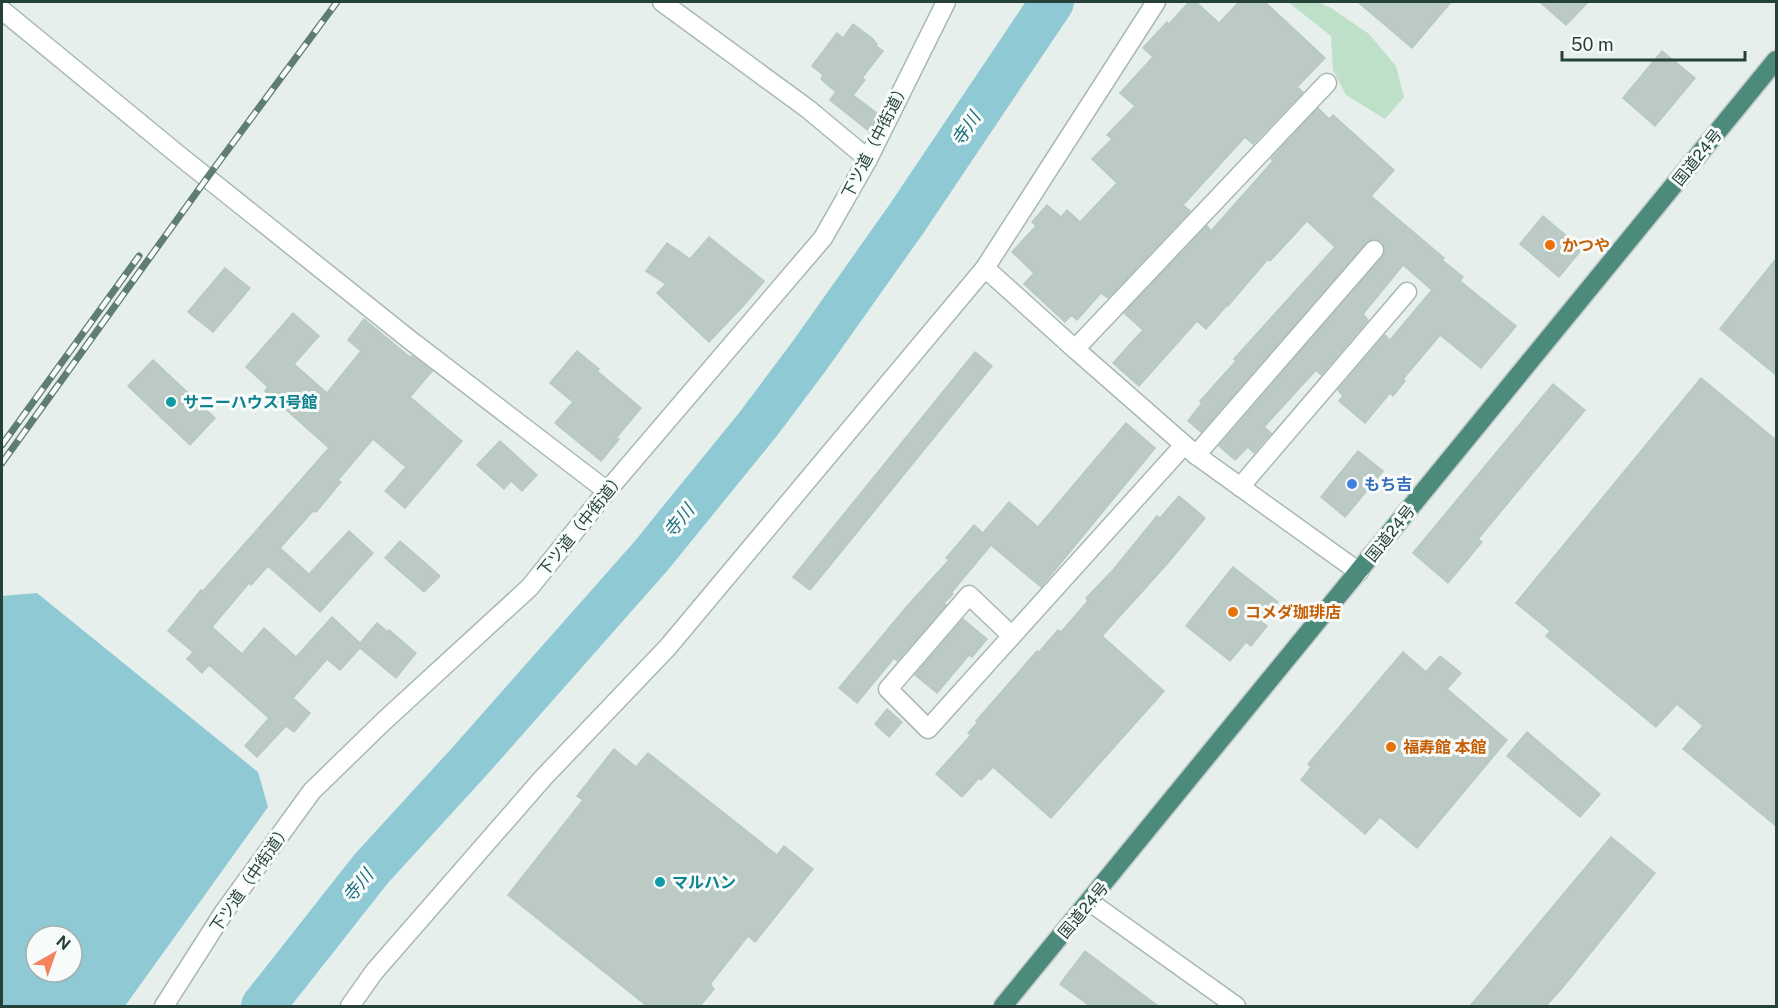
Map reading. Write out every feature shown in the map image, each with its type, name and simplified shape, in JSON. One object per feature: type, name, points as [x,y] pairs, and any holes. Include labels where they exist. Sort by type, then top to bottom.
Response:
[{"type":"highway","name":"国道24号","points":[[1003,1006],[1776,60]]},
{"type":"street","points":[[662,2],[808,109],[868,159]]},
{"type":"street","name":"下ツ道（中街道）","points":[[164,1006],[224,912],[312,791],[384,721],[530,587],[607,491],[823,238],[868,159],[946,2]]},
{"type":"street","points":[[350,1006],[374,972],[543,778],[675,638],[985,268],[1156,2]]},
{"type":"street","points":[[2,10],[401,333],[607,491]]},
{"type":"street","points":[[1075,349],[1327,83]]},
{"type":"street","points":[[1012,636],[969,596],[888,689],[928,729],[1012,636],[1190,450],[1374,250]]},
{"type":"street","points":[[985,268],[1190,450],[1359,572]]},
{"type":"street","points":[[1240,487],[1407,292]]},
{"type":"street","points":[[1090,902],[1236,1006]]},
{"type":"green space","points":[[1288,2],[1319,2],[1331,8],[1369,34],[1396,66],[1404,97],[1385,119],[1346,95],[1333,70],[1331,36]]},
{"type":"water","points":[[37,593],[258,772],[268,807],[125,1006],[2,1006],[2,596]]},
{"type":"building","points":[[1189,2],[1196,2],[1219,23],[1239,2],[1265,2],[1325,58],[1297,87],[1303,92],[1253,144],[1245,137],[1183,205],[1190,211],[1108,298],[1101,293],[1077,320],[1071,315],[1065,322],[1024,284],[1034,273],[1012,252],[1036,226],[1032,222],[1047,205],[1061,217],[1067,210],[1080,222],[1117,183],[1092,159],[1112,139],[1107,135],[1135,106],[1120,93],[1153,57],[1143,48]]},
{"type":"building","points":[[1358,2],[1451,2],[1412,48]]},
{"type":"building","points":[[1540,2],[1588,2],[1566,25]]},
{"type":"building","points":[[853,24],[872,38],[876,46],[883,51],[862,78],[865,80],[853,95],[878,114],[869,131],[830,100],[836,92],[821,79],[823,75],[812,66],[837,33],[843,38]]},
{"type":"building","points":[[1662,51],[1695,78],[1655,126],[1623,98]]},
{"type":"building","points":[[1318,108],[1329,119],[1333,115],[1394,170],[1371,196],[1444,258],[1442,260],[1463,277],[1460,281],[1516,326],[1481,368],[1440,335],[1403,379],[1405,381],[1393,396],[1390,393],[1365,423],[1339,401],[1343,396],[1338,390],[1385,335],[1390,340],[1432,290],[1403,265],[1363,314],[1368,320],[1321,375],[1316,370],[1264,427],[1271,433],[1254,453],[1248,447],[1235,460],[1219,446],[1382,257],[1385,252],[1382,242],[1376,239],[1366,243],[1201,432],[1188,421],[1202,403],[1200,401],[1236,361],[1234,359],[1335,247],[1307,221],[1270,261],[1268,259],[1206,329],[1197,321],[1139,386],[1113,363],[1143,330],[1124,313],[1207,226],[1211,231],[1273,161],[1271,159]]},
{"type":"building","points":[[1543,216],[1582,249],[1559,277],[1520,244]]},
{"type":"building","points":[[709,237],[764,281],[709,342],[657,293],[666,284],[646,271],[667,243],[690,259]]},
{"type":"building","points":[[1776,259],[1776,375],[1720,329]]},
{"type":"building","points":[[225,268],[250,288],[213,332],[188,312]]},
{"type":"building","points":[[293,313],[319,336],[294,364],[327,393],[361,351],[348,340],[364,319],[411,358],[412,356],[432,371],[410,397],[462,441],[405,508],[385,491],[406,467],[373,439],[338,480],[341,482],[316,512],[313,511],[280,548],[309,574],[349,531],[373,553],[320,612],[268,566],[251,585],[249,583],[212,627],[242,654],[264,628],[296,657],[332,617],[360,643],[377,623],[416,653],[396,678],[360,648],[340,670],[327,659],[293,698],[310,713],[294,732],[286,726],[257,757],[245,746],[269,718],[209,665],[202,673],[187,659],[193,652],[168,631],[201,590],[203,591],[329,448],[265,391],[268,387],[246,367]]},
{"type":"building","points":[[577,351],[641,408],[616,438],[619,439],[601,461],[555,423],[573,402],[550,383]]},
{"type":"building","points":[[975,352],[992,366],[810,590],[793,577]]},
{"type":"building","name":"サニーハウス1号館","points":[[153,360],[215,418],[190,445],[128,386]]},
{"type":"building","points":[[1701,378],[1776,440],[1776,826],[1683,749],[1703,726],[1677,704],[1656,727],[1546,636],[1550,631],[1516,603]]},
{"type":"building","points":[[1553,384],[1585,410],[1478,539],[1482,542],[1448,583],[1413,553]]},
{"type":"building","points":[[1126,423],[1155,448],[1041,587],[991,545],[951,593],[953,594],[944,603],[946,605],[897,661],[894,658],[857,703],[839,688],[949,560],[946,558],[974,525],[983,533],[1009,502],[1038,527]]},
{"type":"building","points":[[500,441],[537,475],[522,491],[511,481],[504,489],[477,465]]},
{"type":"building","name":"もち吉","points":[[1358,451],[1383,471],[1345,517],[1321,497]]},
{"type":"building","points":[[1179,496],[1205,518],[1102,636],[1164,691],[1051,818],[993,767],[981,780],[979,778],[962,797],[936,774],[971,735],[968,733],[978,722],[976,721],[1037,651],[1039,652],[1058,630],[1061,632],[1088,601],[1086,598],[1113,570],[1157,516],[1160,518]]},
{"type":"building","points":[[400,541],[440,576],[424,592],[385,558]]},
{"type":"building","name":"コメダ珈琲店","points":[[1233,567],[1278,602],[1261,622],[1267,626],[1251,646],[1246,642],[1230,661],[1186,626]]},
{"type":"building","points":[[963,619],[987,639],[972,657],[969,655],[937,693],[915,675]]},
{"type":"building","name":"福寿館 本館","points":[[1403,652],[1426,672],[1440,656],[1461,673],[1447,689],[1507,740],[1417,848],[1380,817],[1365,834],[1301,780],[1311,767],[1308,764]]},
{"type":"building","points":[[887,709],[902,722],[889,737],[875,724]]},
{"type":"building","points":[[1527,732],[1600,794],[1580,817],[1507,756]]},
{"type":"building","name":"マルハン","points":[[614,749],[636,767],[648,753],[777,855],[784,846],[813,869],[755,942],[748,936],[710,984],[714,989],[700,1006],[647,1006],[508,895],[583,800],[577,796]]},
{"type":"building","points":[[1611,837],[1655,873],[1563,987],[1546,1006],[1470,1006]]},
{"type":"building","points":[[1085,951],[1158,1006],[1090,1006],[1060,984]]},
{"type":"waterway","name":"寺川","points":[[263,1006],[371,869],[651,556],[759,423],[907,218],[1052,2]]},
{"type":"railway","points":[[2,463],[337,2]]},
{"type":"railway","points":[[2,445],[139,256]]},
{"type":"place","name":"かつや","points":[[1550,245]]},
{"type":"place","name":"サニーハウス1号館","points":[[171,402]]},
{"type":"place","name":"もち吉","points":[[1352,484]]},
{"type":"place","name":"コメダ珈琲店","points":[[1233,612]]},
{"type":"place","name":"福寿館 本館","points":[[1391,747]]},
{"type":"place","name":"マルハン","points":[[660,882]]}]
